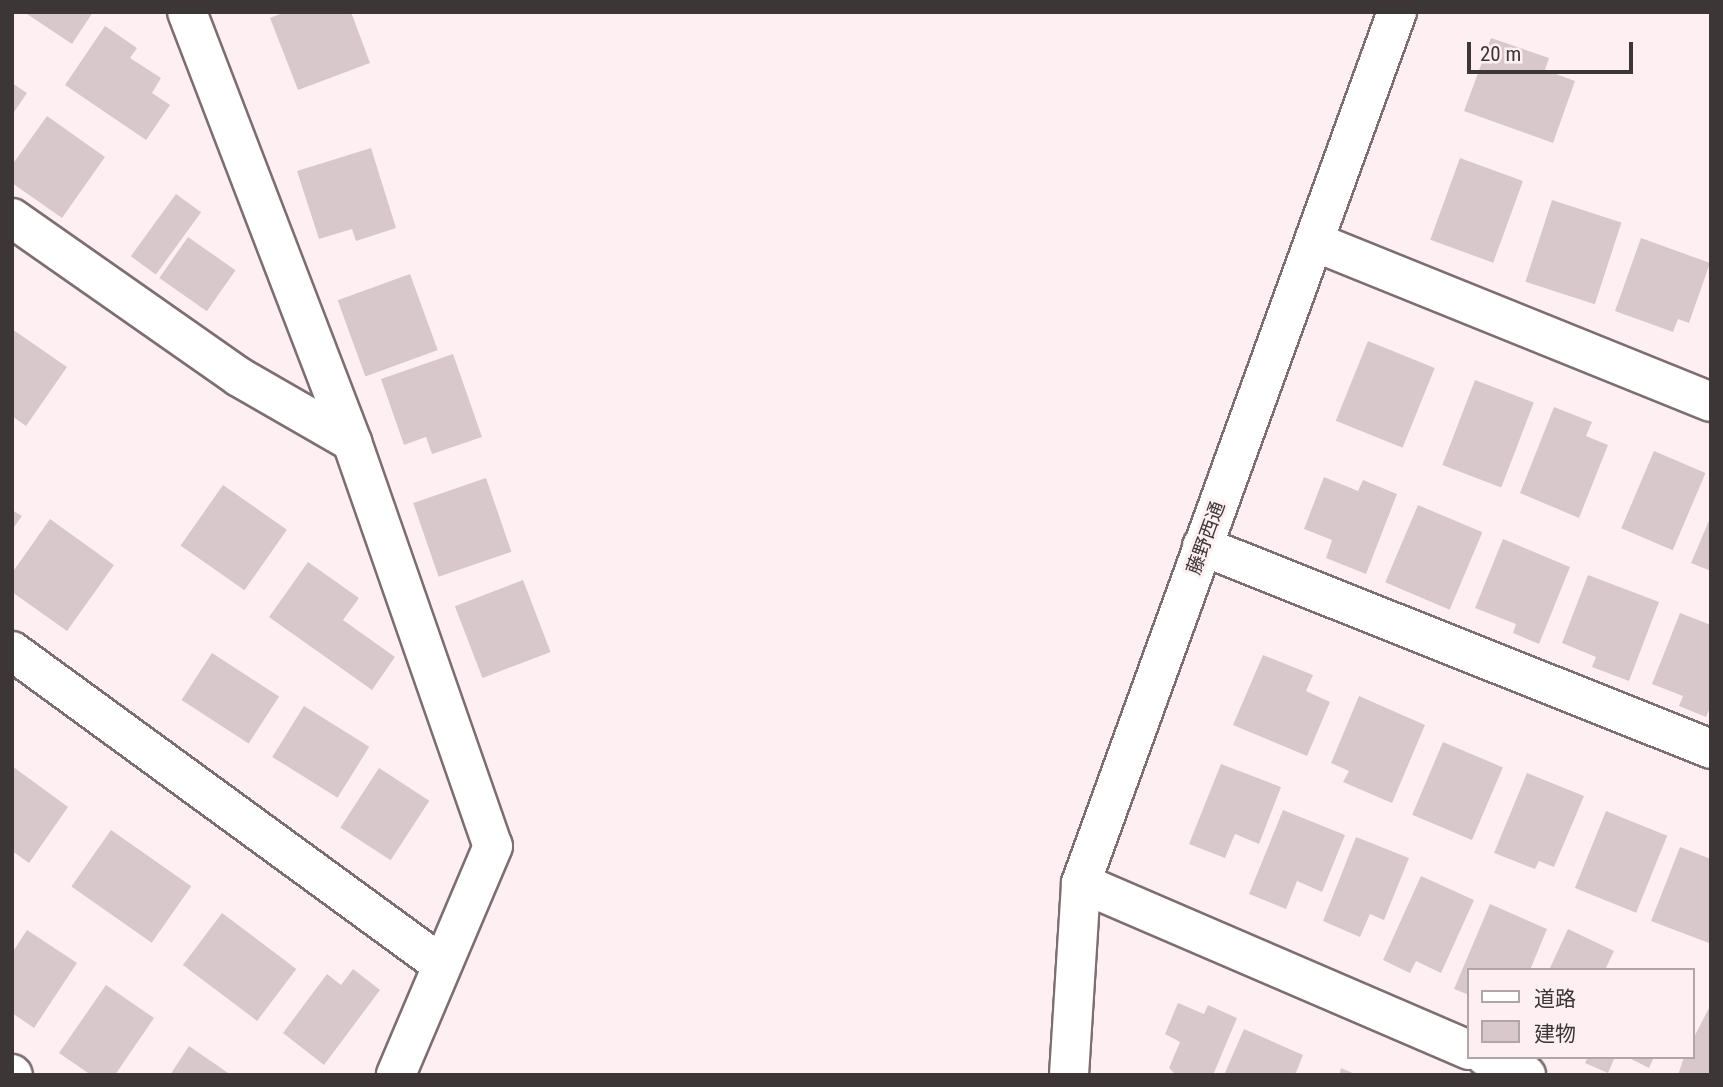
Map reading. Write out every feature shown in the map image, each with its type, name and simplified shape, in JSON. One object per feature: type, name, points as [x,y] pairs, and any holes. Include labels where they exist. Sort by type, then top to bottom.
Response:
[{"type":"street","points":[[187,12],[352,442],[494,846],[396,1075]]},
{"type":"street","name":"藤野西通","points":[[1069,1075],[1081,883],[1397,12]]},
{"type":"street","points":[[12,218],[239,377],[352,442]]},
{"type":"street","points":[[1314,242],[1711,402]]},
{"type":"street","points":[[1202,546],[1711,749]]},
{"type":"street","points":[[12,651],[442,965]]},
{"type":"street","points":[[1081,883],[1468,1050]]},
{"type":"street","points":[[1490,1059],[1526,1075]]},
{"type":"building","points":[[24,12],[93,12],[72,44]]},
{"type":"building","points":[[285,12],[351,12],[370,63],[298,90],[270,18]]},
{"type":"building","points":[[105,26],[137,48],[130,58],[161,78],[152,93],[170,105],[146,140],[65,85]]},
{"type":"building","points":[[1491,38],[1549,58],[1545,70],[1575,81],[1553,143],[1464,111]]},
{"type":"building","points":[[12,83],[27,93],[12,115]]},
{"type":"building","points":[[47,116],[105,157],[62,218],[12,183],[12,165]]},
{"type":"building","points":[[371,148],[396,228],[356,241],[352,229],[319,239],[297,171]]},
{"type":"building","points":[[1460,158],[1523,181],[1493,263],[1430,240]]},
{"type":"building","points":[[176,194],[201,212],[156,275],[131,256]]},
{"type":"building","points":[[1552,200],[1621,223],[1595,304],[1525,282]]},
{"type":"building","points":[[188,237],[236,270],[207,311],[159,278]]},
{"type":"building","points":[[1641,238],[1710,263],[1689,323],[1678,319],[1673,332],[1615,311]]},
{"type":"building","points":[[410,274],[438,350],[365,376],[338,300]]},
{"type":"building","points":[[12,329],[67,367],[26,426],[12,416]]},
{"type":"building","points":[[1368,341],[1435,368],[1403,448],[1336,421]]},
{"type":"building","points":[[453,354],[482,437],[432,454],[426,437],[404,445],[381,379]]},
{"type":"building","points":[[1475,380],[1534,403],[1501,488],[1442,465]]},
{"type":"building","points":[[1554,407],[1592,422],[1586,436],[1608,445],[1579,518],[1520,493]]},
{"type":"building","points":[[1654,451],[1706,473],[1673,550],[1621,528]]},
{"type":"building","points":[[1324,477],[1358,491],[1363,480],[1397,494],[1366,574],[1326,558],[1332,540],[1304,529]]},
{"type":"building","points":[[486,478],[511,552],[439,577],[413,503]]},
{"type":"building","points":[[223,485],[287,530],[244,590],[181,546]]},
{"type":"building","points":[[1418,505],[1482,532],[1450,610],[1385,582]]},
{"type":"building","points":[[12,510],[22,516],[12,530]]},
{"type":"building","points":[[1711,516],[1711,571],[1691,563]]},
{"type":"building","points":[[50,519],[114,565],[67,631],[12,592],[12,573]]},
{"type":"building","points":[[1503,539],[1570,567],[1539,644],[1513,633],[1516,624],[1475,608]]},
{"type":"building","points":[[308,562],[359,598],[343,620],[395,657],[372,690],[269,617]]},
{"type":"building","points":[[1588,575],[1659,602],[1629,681],[1592,667],[1596,657],[1562,643]]},
{"type":"building","points":[[523,580],[551,652],[482,678],[455,606]]},
{"type":"building","points":[[1680,613],[1711,625],[1711,705],[1706,717],[1679,706],[1683,696],[1652,684]]},
{"type":"building","points":[[212,653],[279,697],[249,744],[182,700]]},
{"type":"building","points":[[1263,655],[1313,675],[1306,691],[1330,702],[1307,756],[1233,725]]},
{"type":"building","points":[[1359,696],[1425,725],[1392,803],[1343,782],[1349,771],[1331,763]]},
{"type":"building","points":[[304,706],[369,747],[338,798],[272,757]]},
{"type":"building","points":[[1443,742],[1503,767],[1472,840],[1412,815]]},
{"type":"building","points":[[1221,764],[1281,787],[1259,844],[1235,834],[1225,858],[1189,844]]},
{"type":"building","points":[[12,766],[68,807],[29,863],[12,851]]},
{"type":"building","points":[[379,768],[429,801],[391,860],[340,828]]},
{"type":"building","points":[[1527,773],[1584,796],[1554,867],[1539,861],[1535,869],[1494,853]]},
{"type":"building","points":[[1283,810],[1345,835],[1322,892],[1297,881],[1286,909],[1249,894]]},
{"type":"building","points":[[1606,811],[1667,836],[1636,913],[1575,888]]},
{"type":"building","points":[[111,830],[191,886],[152,943],[71,887]]},
{"type":"building","points":[[1356,837],[1409,858],[1384,920],[1370,914],[1360,937],[1323,921]]},
{"type":"building","points":[[1680,847],[1711,859],[1709,943],[1651,921]]},
{"type":"building","points":[[1421,876],[1474,900],[1441,973],[1416,961],[1410,973],[1383,960]]},
{"type":"building","points":[[1490,904],[1547,929],[1531,968],[1468,968],[1468,995],[1454,989]]},
{"type":"building","points":[[222,913],[296,969],[257,1021],[183,965]]},
{"type":"building","points":[[1568,929],[1614,951],[1606,968],[1550,968]]},
{"type":"building","points":[[27,930],[77,963],[34,1028],[12,1013],[12,953]]},
{"type":"building","points":[[353,969],[380,990],[324,1065],[283,1033],[327,974],[341,985]]},
{"type":"building","points":[[106,985],[154,1018],[115,1075],[91,1075],[59,1053]]},
{"type":"building","points":[[1178,1003],[1204,1014],[1208,1005],[1237,1018],[1213,1075],[1176,1075],[1169,1068],[1180,1042],[1165,1034]]},
{"type":"building","points":[[1711,1004],[1711,1075],[1678,1075],[1683,1059],[1695,1059],[1695,1035]]},
{"type":"building","points":[[1244,1029],[1303,1055],[1295,1075],[1224,1075]]},
{"type":"building","points":[[189,1046],[231,1075],[170,1075]]},
{"type":"building","points":[[1587,1059],[1614,1059],[1608,1073],[1585,1063]]},
{"type":"building","points":[[1631,1059],[1653,1059],[1649,1068]]},
{"type":"building","points":[[1341,1068],[1357,1075],[1339,1075]]}]
